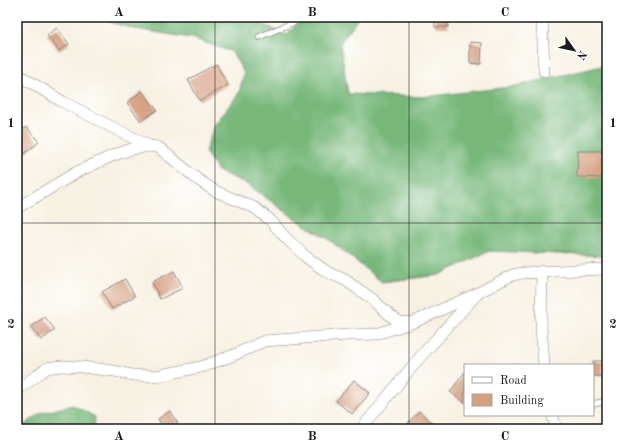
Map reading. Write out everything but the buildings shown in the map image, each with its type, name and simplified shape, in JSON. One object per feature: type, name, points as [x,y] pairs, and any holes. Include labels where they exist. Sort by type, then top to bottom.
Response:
[{"type":"street","points":[[542,17],[544,71]]},
{"type":"street","points":[[17,74],[63,102],[149,146]]},
{"type":"street","points":[[17,208],[76,172],[114,155],[132,149],[149,146],[158,147],[197,179],[215,191],[255,208],[270,220],[306,257],[327,272],[345,280],[371,298],[401,323],[414,322]]},
{"type":"street","points":[[17,390],[47,368],[60,366],[82,367],[132,375],[156,376],[201,368],[264,341],[376,334],[414,322],[478,293],[512,275],[542,271],[607,269]]},
{"type":"street","points":[[542,271],[541,327],[544,364]]},
{"type":"street","points":[[361,429],[421,356],[478,293]]},
{"type":"street","points":[[552,416],[557,429]]},
{"type":"lane","points":[[259,37],[306,17]]},
{"type":"lane","points":[[594,404],[607,401]]},
{"type":"green space","points":[[98,17],[246,17],[287,35],[303,17],[359,17],[340,43],[348,94],[422,97],[511,87],[607,65],[607,256],[489,251],[439,275],[382,282],[332,242],[293,217],[247,184],[218,171],[205,152],[215,124],[239,93],[244,73],[232,52],[192,38],[135,29],[99,19]]},
{"type":"green space","points":[[73,405],[95,417],[94,429],[19,429],[41,413]]}]
